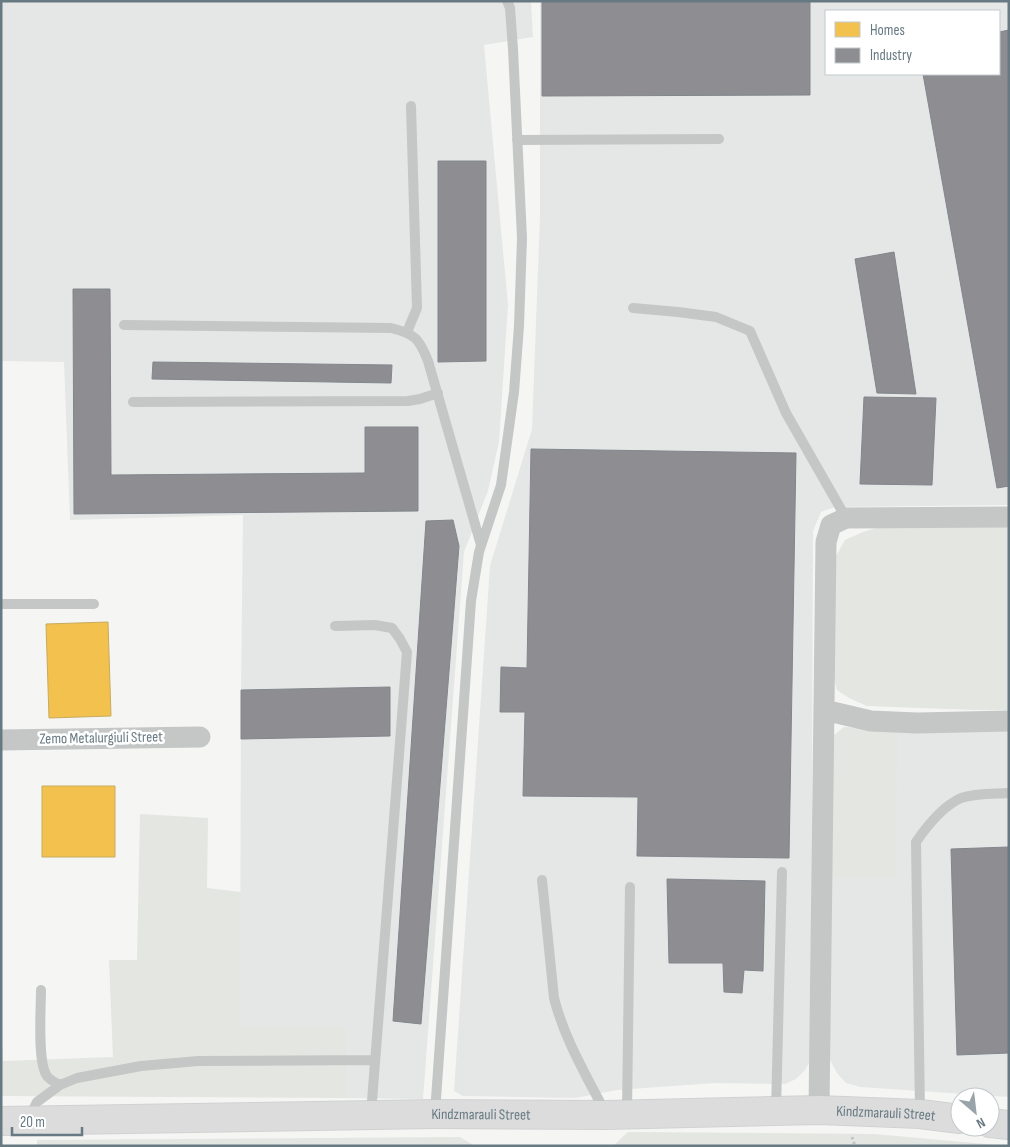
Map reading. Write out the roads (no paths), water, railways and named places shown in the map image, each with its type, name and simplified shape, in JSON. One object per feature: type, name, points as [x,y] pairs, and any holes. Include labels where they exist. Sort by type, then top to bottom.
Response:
[{"type":"main road","name":"Kindzmarauli Street","points":[[1,1121],[435,1114],[616,1115],[819,1110],[920,1114],[950,1118]]},
{"type":"street","points":[[819,1110],[826,542],[831,525],[846,518],[1009,517]]},
{"type":"street","points":[[824,710],[871,721],[917,723],[1009,720]]},
{"type":"street","name":"Zemo Metalurgiuli Street","points":[[1,740],[200,736]]},
{"type":"lane","points":[[435,1114],[471,602],[481,545],[501,485],[514,392],[519,326],[522,238],[510,8],[507,1]]},
{"type":"lane","points":[[407,332],[417,308],[411,106]]},
{"type":"lane","points":[[518,140],[719,140]]},
{"type":"lane","points":[[633,308],[716,317],[750,331],[786,413],[846,518]]},
{"type":"lane","points":[[124,325],[391,328],[407,332],[421,343],[438,393],[481,545]]},
{"type":"lane","points":[[133,402],[408,401],[438,393]]},
{"type":"lane","points":[[1,604],[94,604]]},
{"type":"lane","points":[[335,626],[375,624],[392,628],[407,652],[371,1115]]},
{"type":"lane","points":[[920,1114],[916,842],[946,807],[962,798],[981,794],[1009,793]]},
{"type":"lane","points":[[776,1112],[782,872]]},
{"type":"lane","points":[[542,880],[554,998],[563,1029],[616,1115]]},
{"type":"lane","points":[[616,1115],[630,886]]},
{"type":"lane","points":[[41,990],[41,1048],[43,1065],[47,1077],[60,1085]]},
{"type":"lane","points":[[32,1120],[33,1110],[37,1102],[60,1085],[77,1078],[141,1066],[188,1062],[374,1060]]}]
